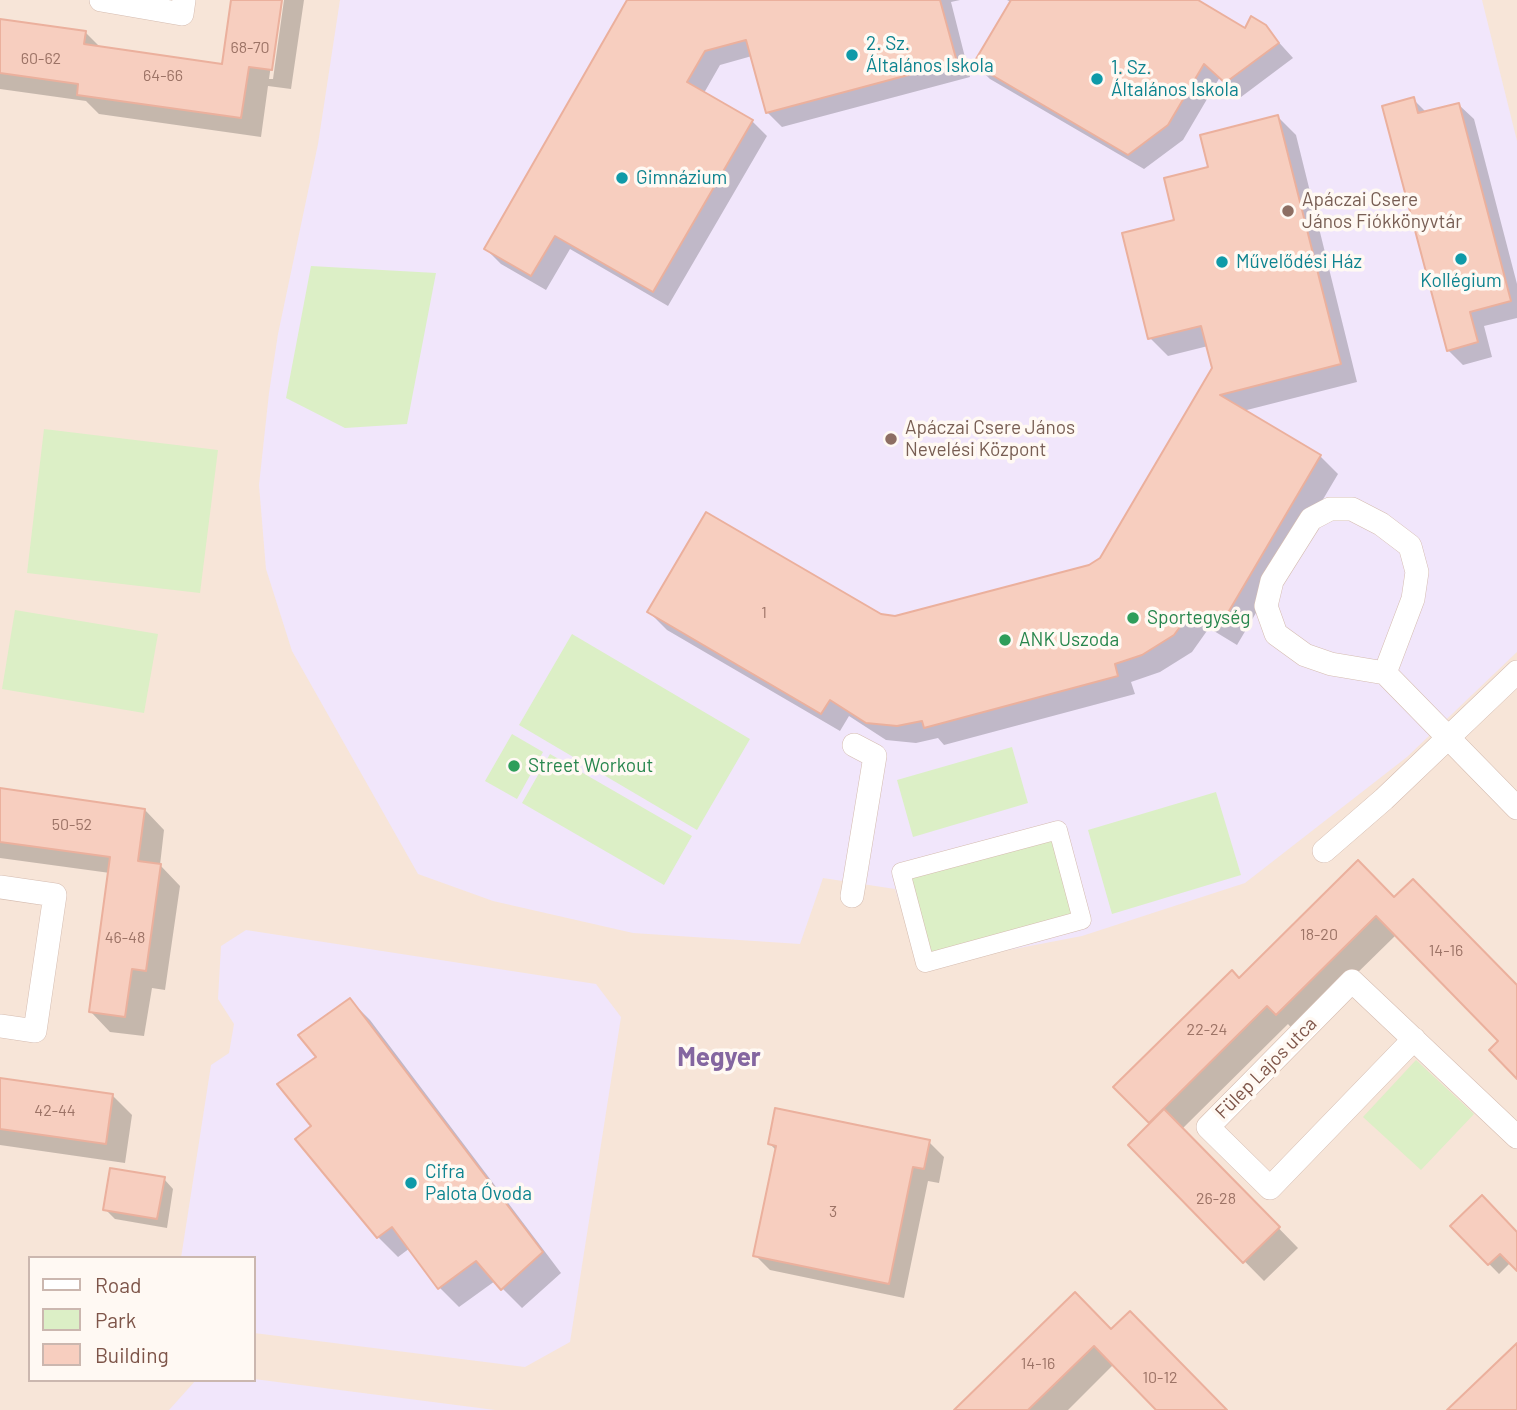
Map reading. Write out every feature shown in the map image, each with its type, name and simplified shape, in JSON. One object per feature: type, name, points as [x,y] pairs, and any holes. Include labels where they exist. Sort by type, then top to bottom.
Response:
[{"type":"street","points":[[101,0],[182,14],[184,0]]},
{"type":"street","points":[[1385,673],[1413,599],[1417,572],[1410,546],[1381,524],[1352,509],[1330,509],[1311,519],[1272,582],[1266,606],[1276,634],[1306,656],[1331,664],[1385,673],[1517,808]]},
{"type":"street","points":[[1324,852],[1517,672]]},
{"type":"street","points":[[852,896],[875,756],[854,745]]},
{"type":"street","points":[[1058,830],[1082,920],[925,962],[901,872],[1058,830]]},
{"type":"street","points":[[0,887],[55,895],[35,1031],[0,1026]]},
{"type":"street","name":"Fülep Lajos utca","points":[[1414,1039],[1270,1188],[1208,1127],[1352,981],[1414,1039],[1517,1137]]},
{"type":"shaded area","points":[[0,0],[1517,0],[1517,1410],[0,1410]]},
{"type":"shaded area","name":"Apáczai Csere János Nevelési Központ","points":[[340,0],[1482,0],[1517,141],[1517,652],[1407,757],[1245,883],[1082,936],[920,967],[895,889],[823,878],[800,944],[633,933],[493,901],[418,874],[292,651],[266,569],[259,485],[269,393],[278,334],[318,144]]},
{"type":"shaded area","points":[[246,930],[596,984],[621,1017],[570,1342],[525,1367],[256,1333],[256,1256],[181,1256],[211,1065],[229,1053],[234,1024],[218,999],[221,946]]},
{"type":"shaded area","points":[[256,1379],[495,1410],[169,1410],[194,1382],[256,1382]]},
{"type":"green space","points":[[311,266],[436,273],[407,424],[345,428],[286,398]]},
{"type":"green space","points":[[44,429],[218,450],[200,593],[27,573]]},
{"type":"green space","points":[[15,610],[158,634],[144,713],[2,689]]},
{"type":"green space","points":[[572,634],[750,739],[697,830],[519,725]]},
{"type":"green space","name":"Street Workout","points":[[512,734],[543,752],[517,799],[485,781]]},
{"type":"green space","points":[[1012,747],[1028,803],[913,837],[897,780]]},
{"type":"green space","points":[[550,754],[692,836],[664,885],[522,803]]},
{"type":"green space","points":[[1216,792],[1241,875],[1112,914],[1088,830]]},
{"type":"green space","points":[[1052,838],[1073,918],[929,956],[908,876]]},
{"type":"green space","points":[[1416,1060],[1474,1114],[1421,1170],[1363,1117]]},
{"type":"building","points":[[231,0],[282,0],[272,70],[249,67],[241,118],[77,95],[78,84],[0,73],[0,19],[86,31],[84,44],[222,64]]},
{"type":"building","name":"Gimnázium","points":[[627,0],[940,0],[957,62],[766,113],[746,40],[705,51],[687,82],[753,120],[653,292],[555,236],[531,276],[484,249]]},
{"type":"building","name":"1. Sz. Általános Iskola","points":[[1011,0],[1198,0],[1245,28],[1251,16],[1266,25],[1279,43],[1225,83],[1204,64],[1168,125],[1128,155],[973,64]]},
{"type":"building","name":"Kollégium","points":[[1414,97],[1418,113],[1459,103],[1511,301],[1470,312],[1478,342],[1447,351],[1382,106]]},
{"type":"building","points":[[1278,115],[1341,364],[1220,395],[1321,455],[1219,628],[1191,612],[1174,635],[1142,655],[1115,664],[1118,676],[924,728],[922,721],[897,726],[866,723],[830,700],[821,714],[647,612],[706,512],[881,614],[895,616],[1089,565],[1100,558],[1212,368],[1201,326],[1148,339],[1122,233],[1174,220],[1164,178],[1208,167],[1200,135]]},
{"type":"building","points":[[0,788],[145,809],[138,861],[161,864],[146,971],[132,969],[125,1017],[89,1012],[110,857],[0,842]]},
{"type":"building","points":[[1358,860],[1394,897],[1413,879],[1517,985],[1517,1079],[1489,1050],[1498,1041],[1376,916],[1276,1015],[1267,1006],[1149,1123],[1113,1087],[1232,970],[1239,978]]},
{"type":"building","name":"Cifra Palota Óvoda","points":[[350,998],[543,1252],[501,1290],[476,1261],[438,1289],[392,1227],[377,1238],[295,1139],[311,1126],[277,1084],[316,1057],[298,1035]]},
{"type":"building","points":[[0,1078],[113,1094],[106,1144],[0,1129]]},
{"type":"building","points":[[775,1108],[930,1140],[924,1169],[913,1167],[889,1284],[753,1256],[776,1146],[768,1144]]},
{"type":"building","points":[[1164,1109],[1280,1227],[1243,1263],[1128,1145]]},
{"type":"building","points":[[110,1168],[165,1177],[157,1219],[103,1210]]},
{"type":"building","points":[[1482,1195],[1517,1232],[1517,1271],[1500,1254],[1488,1265],[1450,1226]]},
{"type":"building","points":[[1075,1292],[1111,1329],[1130,1311],[1227,1410],[1156,1410],[1094,1346],[1028,1410],[954,1410]]},
{"type":"building","points":[[1517,1343],[1517,1410],[1447,1410]]},
{"type":"place","name":"2. Sz. Általános Iskola","points":[[852,55]]},
{"type":"place","name":"1. Sz. Általános Iskola","points":[[1097,79]]},
{"type":"place","name":"Gimnázium","points":[[622,178]]},
{"type":"place","name":"Apáczai Csere János Fiókkönyvtár","points":[[1288,211]]},
{"type":"place","name":"Kollégium","points":[[1461,259]]},
{"type":"place","name":"Művelődési Ház","points":[[1222,262]]},
{"type":"place","name":"Apáczai Csere János Nevelési Központ","points":[[891,439]]},
{"type":"place","name":"Sportegység","points":[[1133,618]]},
{"type":"place","name":"ANK Uszoda","points":[[1005,640]]},
{"type":"place","name":"Street Workout","points":[[514,766]]},
{"type":"place","name":"Cifra Palota Óvoda","points":[[411,1183]]},
{"type":"district","name":"Megyer","points":[[719,1057]]}]
